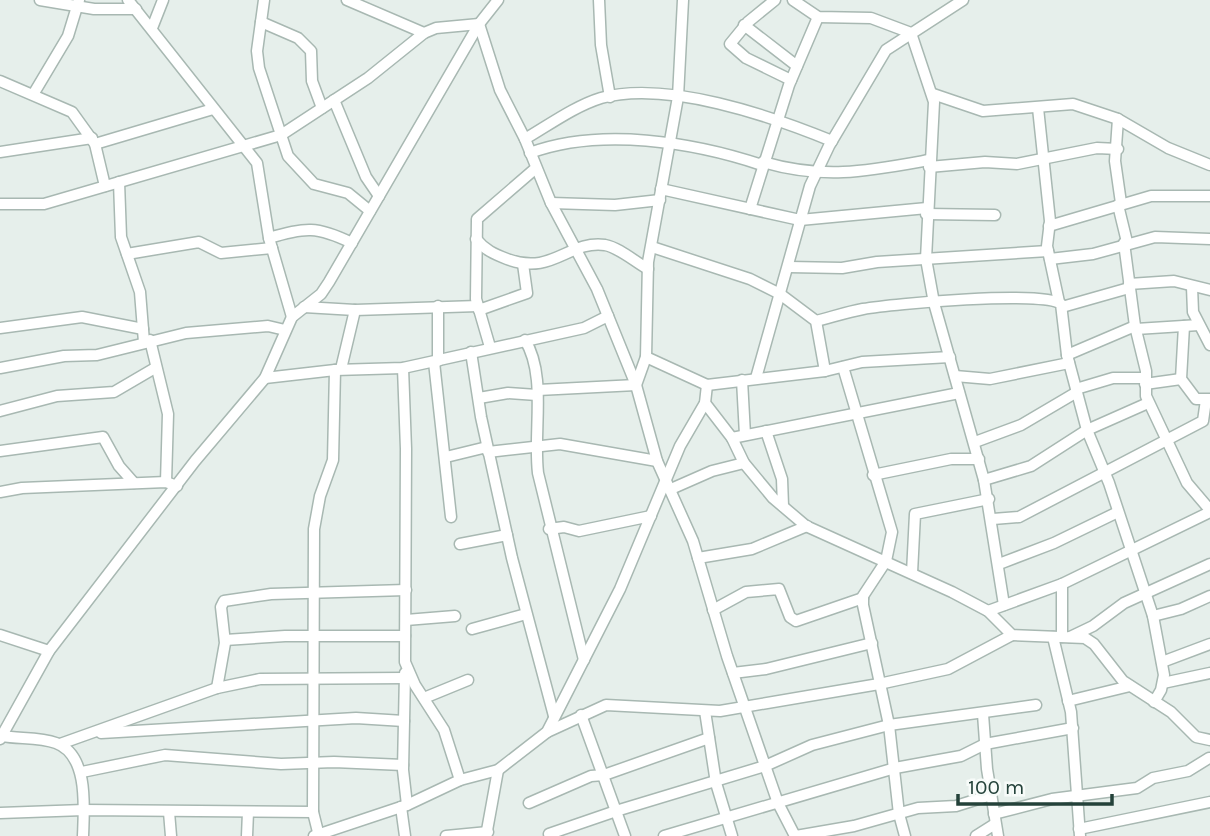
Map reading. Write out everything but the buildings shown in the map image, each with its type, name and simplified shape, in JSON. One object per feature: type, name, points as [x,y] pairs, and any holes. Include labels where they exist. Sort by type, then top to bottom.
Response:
[{"type":"street","points":[[40,0],[136,9]]},
{"type":"street","points":[[128,0],[257,163],[270,243],[292,317]]},
{"type":"street","points":[[152,28],[163,0]]},
{"type":"street","points":[[264,0],[258,68],[288,156],[314,184],[348,193],[370,211]]},
{"type":"street","points":[[347,0],[424,33]]},
{"type":"street","points":[[405,678],[260,680],[217,688],[60,744],[1,737],[49,651],[265,378],[292,317],[321,294],[479,24],[498,0]]},
{"type":"street","points":[[599,0],[601,45],[610,97]]},
{"type":"street","points":[[636,385],[646,357],[648,269],[678,97],[683,0]]},
{"type":"street","points":[[775,0],[744,25],[730,40],[731,46],[746,58],[791,80]]},
{"type":"street","points":[[793,0],[818,17],[871,18],[911,33],[933,94],[935,114],[929,163],[926,260],[934,303],[989,499],[1004,605]]},
{"type":"street","points":[[756,379],[800,220],[817,172],[832,141],[878,61],[897,41],[963,0]]},
{"type":"street","points":[[34,93],[68,36],[78,3]]},
{"type":"street","points":[[750,209],[762,164],[791,80],[818,17]]},
{"type":"street","points":[[261,22],[298,38],[311,51],[312,81],[322,108]]},
{"type":"street","points":[[0,204],[44,204],[281,135],[334,100],[424,33],[436,28],[479,24]]},
{"type":"street","points":[[479,24],[500,90],[525,139],[551,203],[608,316],[636,385],[657,461],[698,558],[733,673],[778,803],[796,836],[854,826],[918,808],[956,806],[991,795]]},
{"type":"street","points":[[744,25],[797,66]]},
{"type":"street","points":[[0,80],[72,112],[93,141],[105,186]]},
{"type":"street","points":[[933,94],[983,111],[1073,104],[1118,119],[1168,148],[1210,165]]},
{"type":"street","points":[[525,139],[591,102],[610,97],[678,97],[779,119],[832,141]]},
{"type":"street","points":[[334,100],[366,177],[379,196]]},
{"type":"street","points":[[1038,108],[1049,226],[1049,255],[1061,304],[1068,359],[1087,430],[1153,616],[1162,662],[1163,683],[1154,702]]},
{"type":"street","points":[[0,152],[93,141],[212,109]]},
{"type":"street","points":[[988,611],[1062,584],[1210,511],[1187,483],[1148,403],[1119,204],[1115,161],[1118,149],[1118,119]]},
{"type":"street","points":[[530,153],[547,147],[580,143],[671,142],[762,164],[817,172],[866,173],[929,163],[1017,164],[1097,148],[1118,149]]},
{"type":"street","points":[[490,347],[479,308],[477,219],[484,210],[536,168]]},
{"type":"street","points":[[119,182],[120,230],[140,292],[143,329],[168,414],[166,482]]},
{"type":"street","points":[[551,203],[615,205],[661,195],[800,220],[927,211],[995,215]]},
{"type":"street","points":[[1049,226],[1119,204],[1160,195],[1210,196]]},
{"type":"street","points":[[127,254],[200,242],[221,253],[270,243],[308,228],[331,233],[352,243]]},
{"type":"street","points":[[789,267],[842,268],[877,261],[1093,254],[1125,243],[1164,236],[1210,239]]},
{"type":"street","points":[[476,239],[485,250],[523,264],[545,264],[594,245],[611,247],[648,269]]},
{"type":"street","points":[[652,247],[750,278],[780,294],[816,321],[825,372]]},
{"type":"street","points":[[304,307],[355,310],[439,306],[479,308],[527,293],[523,264]]},
{"type":"street","points":[[816,321],[864,309],[1004,297],[1038,297],[1061,304],[1129,286],[1166,281],[1210,290]]},
{"type":"street","points":[[1192,287],[1193,312],[1210,345]]},
{"type":"street","points":[[439,306],[436,361],[451,517]]},
{"type":"street","points":[[355,310],[338,370],[333,460],[316,512],[313,637],[313,812],[316,835],[404,806],[460,780],[498,770],[547,732],[606,705],[705,711],[746,708],[948,669],[1012,635],[1085,638],[1094,645],[1112,671],[1171,712],[1186,730],[1205,739],[1209,759],[1188,771],[1153,778],[1138,788],[1016,806],[995,819],[976,836]]},
{"type":"street","points":[[265,378],[338,370],[403,368],[584,328],[608,316]]},
{"type":"street","points":[[0,328],[82,317],[143,329]]},
{"type":"street","points":[[955,376],[990,379],[1068,359],[1135,327],[1199,325]]},
{"type":"street","points":[[0,368],[64,356],[97,355],[186,332],[268,326],[285,330]]},
{"type":"street","points":[[993,519],[1019,517],[1168,442],[1203,421],[1208,400],[1196,399],[1181,379],[1184,326]]},
{"type":"street","points":[[525,340],[538,368],[535,445],[549,529],[584,660]]},
{"type":"street","points":[[471,352],[507,535],[554,716]]},
{"type":"street","points":[[646,357],[707,385],[825,372],[891,359],[950,357]]},
{"type":"street","points":[[713,610],[746,592],[779,589],[790,617],[796,621],[863,598],[886,561],[891,529],[843,367]]},
{"type":"street","points":[[0,411],[57,396],[114,392],[155,368]]},
{"type":"street","points":[[403,368],[405,836]]},
{"type":"street","points":[[975,442],[1021,425],[1076,390],[1113,378],[1145,381],[1181,379]]},
{"type":"street","points":[[742,380],[746,435]]},
{"type":"street","points":[[480,398],[508,393],[636,385]]},
{"type":"street","points":[[547,732],[620,589],[666,478],[705,403],[707,385]]},
{"type":"street","points":[[732,438],[959,393]]},
{"type":"street","points":[[705,403],[732,438],[744,463],[783,506],[807,526],[988,611],[1012,635]]},
{"type":"street","points":[[984,480],[1031,466],[1087,430],[1148,403]]},
{"type":"street","points":[[766,431],[782,479],[783,506]]},
{"type":"street","points":[[0,451],[103,437],[119,466],[134,484]]},
{"type":"street","points":[[446,457],[488,449],[535,445],[587,447],[657,461]]},
{"type":"street","points":[[873,475],[951,458],[979,459]]},
{"type":"street","points":[[671,489],[712,471],[744,463]]},
{"type":"street","points":[[0,492],[22,488],[166,482],[177,486]]},
{"type":"street","points":[[912,573],[915,514],[989,499]]},
{"type":"street","points":[[999,564],[1054,543],[1118,512]]},
{"type":"street","points":[[549,529],[564,527],[579,531],[651,516]]},
{"type":"street","points":[[698,558],[752,549],[807,526]]},
{"type":"street","points":[[460,544],[507,535]]},
{"type":"street","points":[[1061,637],[1093,626],[1124,603],[1147,595],[1210,564]]},
{"type":"street","points":[[1062,584],[1061,637],[1073,728],[1080,833],[1210,802]]},
{"type":"street","points":[[217,688],[225,640],[221,607],[224,601],[271,594],[314,595],[406,590]]},
{"type":"street","points":[[1153,616],[1181,609],[1210,596]]},
{"type":"street","points":[[863,598],[889,725],[899,814],[905,836]]},
{"type":"street","points":[[472,629],[526,614]]},
{"type":"street","points":[[406,620],[455,616]]},
{"type":"street","points":[[0,635],[49,651]]},
{"type":"street","points":[[225,640],[405,636]]},
{"type":"street","points":[[733,673],[766,669],[872,643]]},
{"type":"street","points":[[1162,662],[1210,644]]},
{"type":"street","points":[[405,662],[443,730],[460,780]]},
{"type":"street","points":[[1163,683],[1210,673]]},
{"type":"street","points":[[424,698],[468,680]]},
{"type":"street","points":[[1068,701],[1130,686]]},
{"type":"street","points":[[549,834],[765,766],[804,747],[889,725],[983,715],[1036,705]]},
{"type":"street","points":[[705,711],[715,780],[732,836]]},
{"type":"street","points":[[580,715],[625,836]]},
{"type":"street","points":[[983,715],[998,836]]},
{"type":"street","points":[[92,733],[356,718],[404,721]]},
{"type":"street","points":[[664,836],[727,820],[895,768],[961,756],[985,744],[1073,728]]},
{"type":"street","points":[[529,803],[591,776],[604,775],[709,738]]},
{"type":"street","points":[[60,744],[82,772],[83,836]]},
{"type":"street","points":[[82,772],[154,755],[314,764],[403,765]]},
{"type":"street","points":[[446,836],[487,834],[498,770]]},
{"type":"street","points":[[0,813],[84,810],[313,812]]},
{"type":"street","points":[[169,812],[171,836]]},
{"type":"street","points":[[247,836],[248,812]]}]
